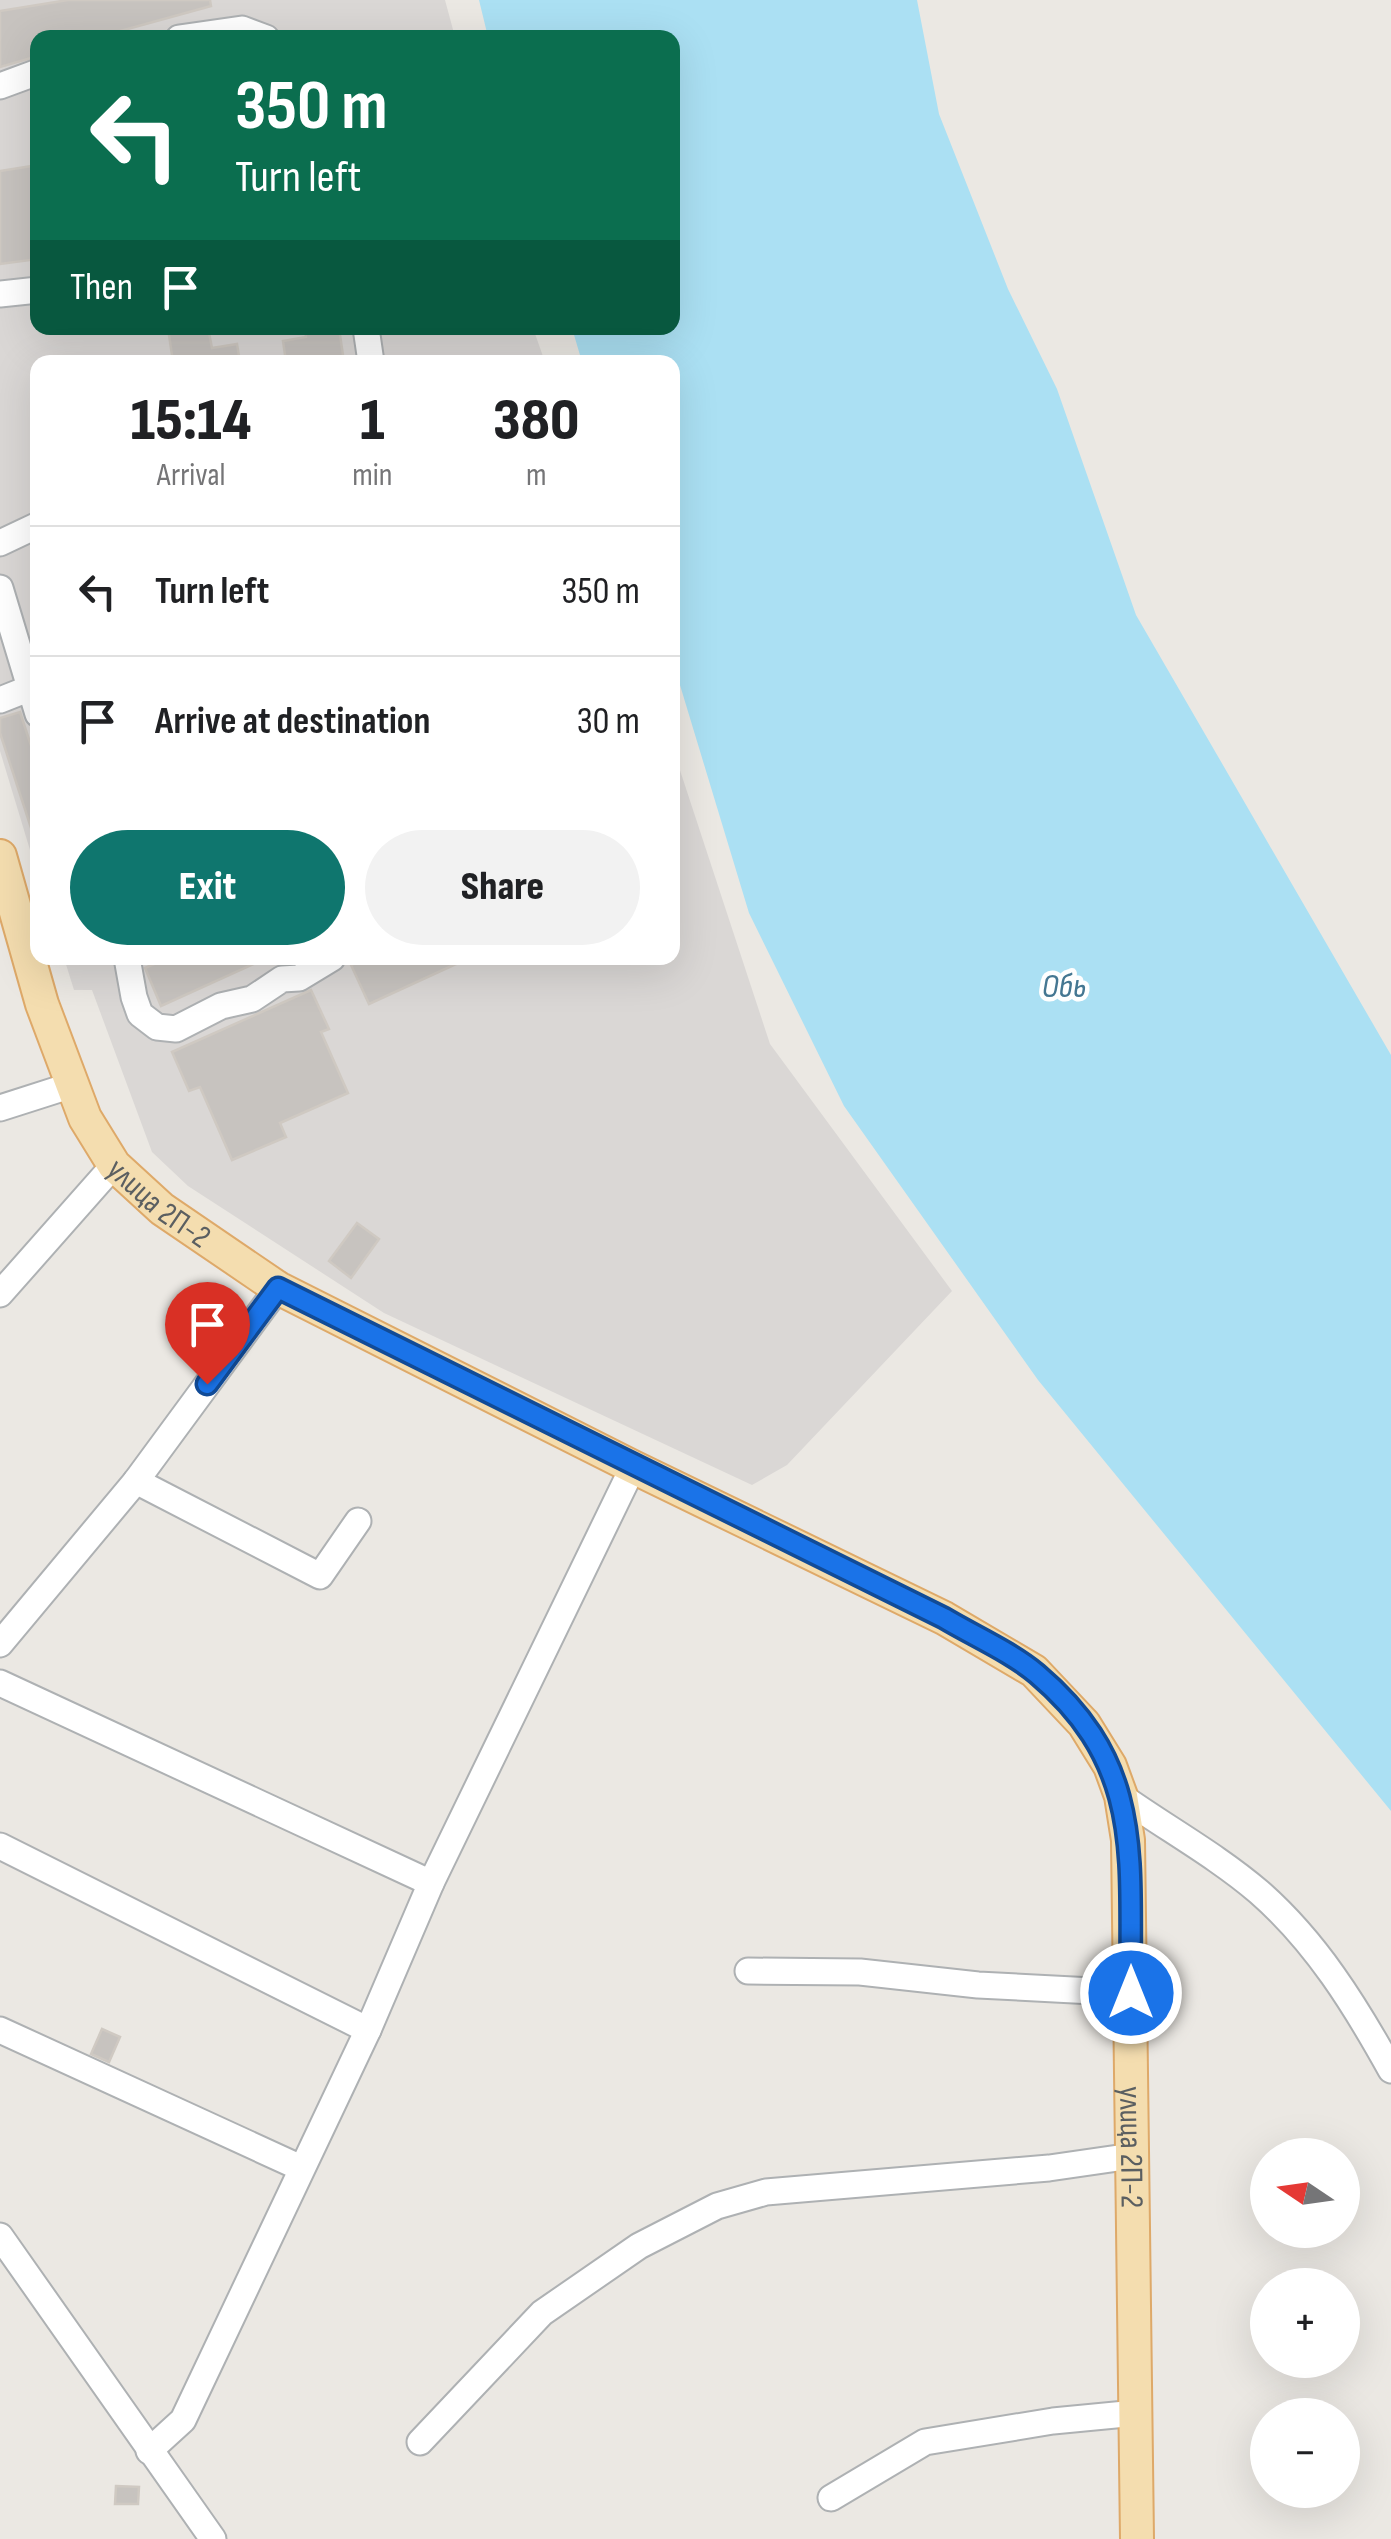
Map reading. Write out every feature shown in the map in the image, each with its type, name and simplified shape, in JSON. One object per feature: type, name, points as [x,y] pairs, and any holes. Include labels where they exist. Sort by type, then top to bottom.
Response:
[{"type":"main road","name":"улица 2П-2","points":[[2,873],[30,965]]},
{"type":"main road","name":"улица 2П-2","points":[[30,965],[86,1118],[114,1164],[162,1209],[278,1288],[944,1618],[1034,1672],[1084,1724],[1110,1766],[1121,1796],[1128,1840],[1137,2539]]},
{"type":"street","points":[[0,86],[30,75]]},
{"type":"street","points":[[0,294],[30,291]]},
{"type":"street","points":[[0,543],[30,529]]},
{"type":"street","points":[[0,588],[30,674]]},
{"type":"street","points":[[0,700],[30,688]]},
{"type":"street","points":[[131,965],[140,1014],[158,1027],[176,1029],[222,1006],[252,999],[282,980],[299,978],[320,965]]},
{"type":"street","points":[[0,1108],[72,1085]]},
{"type":"street","points":[[0,1294],[114,1164]]},
{"type":"street","points":[[0,1644],[136,1481],[278,1288]]},
{"type":"street","points":[[149,2451],[183,2420],[368,2030],[431,1882],[634,1467]]},
{"type":"street","points":[[136,1481],[320,1576],[358,1521]]},
{"type":"street","points":[[0,1683],[431,1882]]},
{"type":"street","points":[[1121,1796],[1259,1892],[1298,1932],[1350,1996],[1391,2070]]},
{"type":"street","points":[[0,1846],[368,2030]]},
{"type":"street","points":[[748,1971],[860,1972],[978,1986],[1131,1993]]},
{"type":"street","points":[[0,2030],[302,2168]]},
{"type":"street","points":[[420,2442],[542,2313],[638,2246],[717,2206],[766,2192],[1049,2168],[1132,2156]]},
{"type":"street","points":[[1,2238],[213,2539]]},
{"type":"street","points":[[830,2498],[924,2442],[1053,2420],[1136,2413]]},
{"type":"shaded area","points":[[0,0],[445,0],[453,30],[30,30],[30,335],[535,335],[543,355],[30,355],[30,850],[0,751]]},
{"type":"shaded area","points":[[680,770],[770,1044],[952,1291],[787,1465],[752,1485],[384,1313],[188,1186],[152,1152],[92,990],[74,990],[66,965],[680,965]]},
{"type":"water","name":"Обь","points":[[479,0],[917,0],[939,114],[1008,289],[1057,389],[1136,615],[1391,1055],[1391,1811],[1038,1380],[844,1106],[749,913],[680,685],[680,355],[580,355],[574,335],[680,335],[680,30],[486,30]]},
{"type":"building","points":[[68,0],[210,0],[211,6],[124,30],[30,30],[30,58],[0,67],[0,11]]},
{"type":"building","points":[[30,166],[30,260],[0,264],[0,171]]},
{"type":"building","points":[[169,335],[209,335],[212,348],[237,344],[239,355],[172,355]]},
{"type":"building","points":[[340,335],[343,355],[285,355],[283,341]]},
{"type":"building","points":[[20,712],[30,743],[30,825],[0,733],[0,718]]},
{"type":"building","points":[[152,965],[252,965],[161,1006],[145,968]]},
{"type":"building","points":[[351,965],[454,965],[369,1004]]},
{"type":"building","points":[[311,990],[329,1029],[321,1032],[348,1093],[280,1123],[286,1137],[232,1160],[200,1087],[189,1091],[172,1052]]},
{"type":"building","points":[[357,1223],[379,1239],[351,1278],[329,1261]]},
{"type":"building","points":[[102,2029],[120,2037],[109,2062],[91,2054]]},
{"type":"building","points":[[116,2486],[139,2487],[138,2504],[115,2504]]},
{"type":"route","points":[[207,1384],[278,1288],[602,1452],[944,1618],[1034,1672],[1084,1724],[1110,1766],[1121,1796],[1128,1840],[1131,1993]]}]
